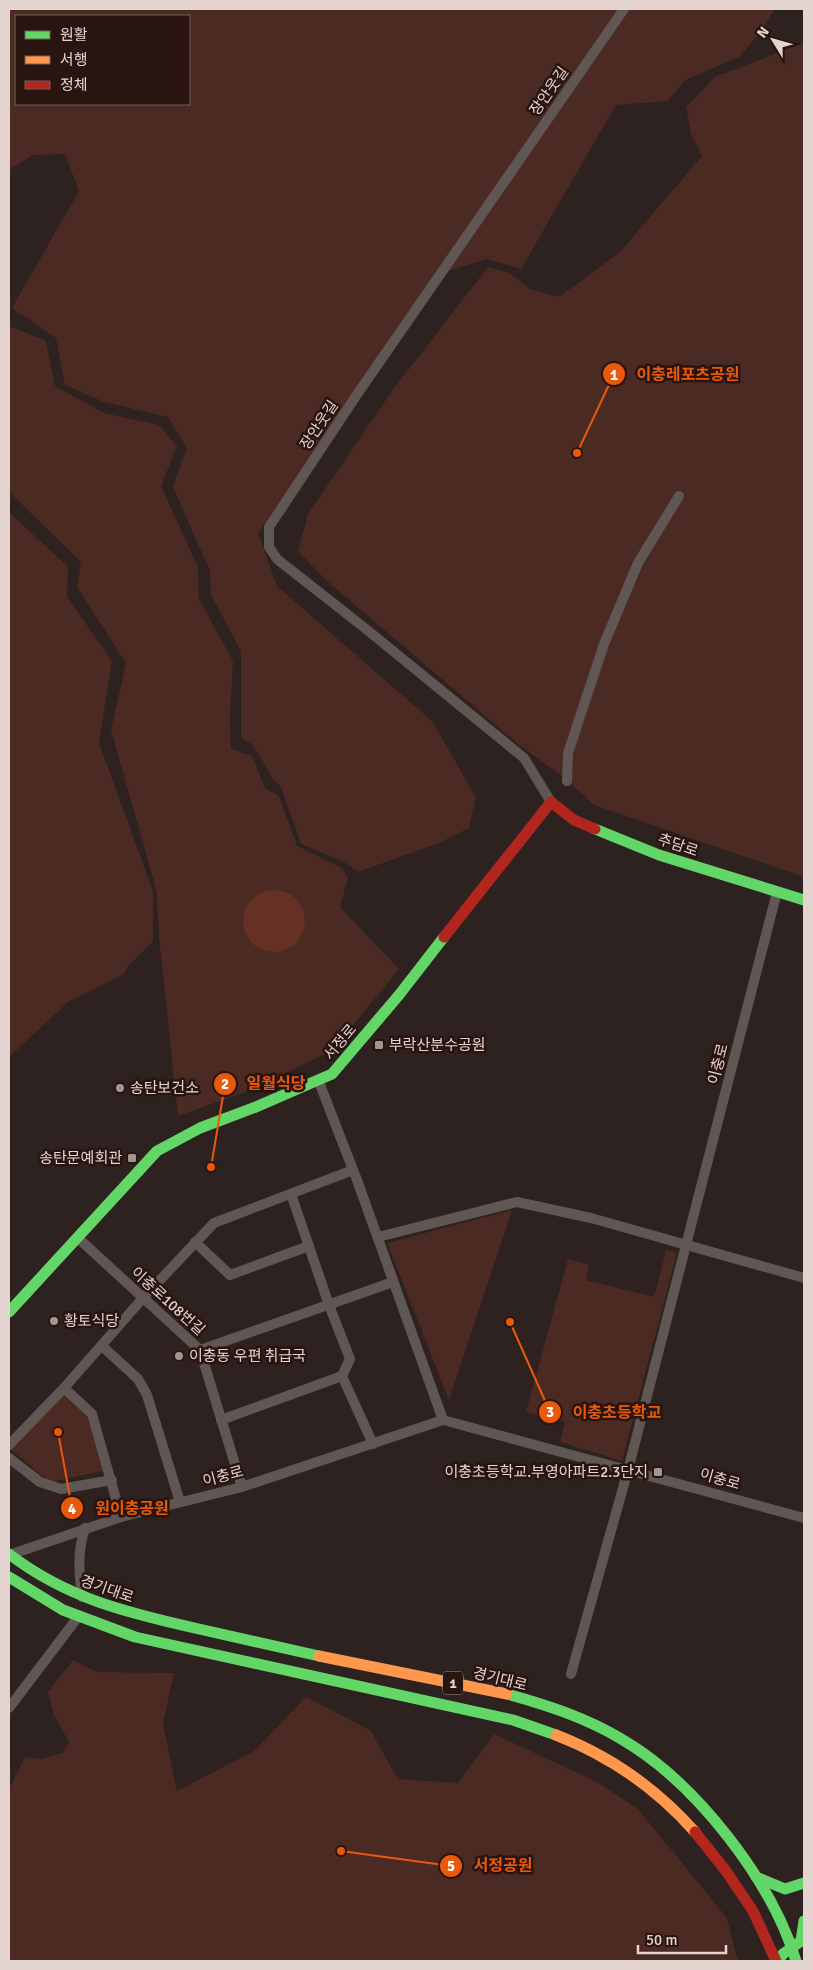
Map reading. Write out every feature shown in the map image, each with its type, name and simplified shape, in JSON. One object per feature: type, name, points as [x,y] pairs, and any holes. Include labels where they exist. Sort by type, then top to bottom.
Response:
[{"type":"main road","name":"추담로","points":[[551,802],[574,820],[658,855],[804,900]]},
{"type":"main road","name":"서정로","points":[[9,1312],[157,1150],[200,1128],[319,1082],[332,1074],[551,802]]},
{"type":"main road","name":"경기대로","points":[[9,1555],[27,1570],[55,1585],[113,1609],[511,1696],[554,1709],[621,1739],[657,1763],[698,1802],[733,1845],[782,1918],[796,1961]]},
{"type":"main road","name":"1","points":[[9,1577],[22,1587],[78,1617],[135,1637],[513,1720],[554,1733],[589,1749],[640,1780],[700,1836],[760,1922],[777,1961]]},
{"type":"main road","points":[[756,1877],[785,1889],[804,1883]]},
{"type":"main road","points":[[777,1961],[801,1940],[804,1921]]},
{"type":"street","name":"장안웃길","points":[[551,802],[524,758],[277,559],[269,547],[269,527],[358,394],[624,9]]},
{"type":"street","points":[[567,781],[568,753],[604,644],[638,563],[679,496]]},
{"type":"street","name":"이충로","points":[[571,1674],[628,1470],[777,892]]},
{"type":"street","points":[[319,1082],[378,1237],[443,1420]]},
{"type":"street","points":[[9,1445],[64,1388],[143,1298],[214,1223],[353,1170]]},
{"type":"street","points":[[221,1420],[342,1376],[350,1359],[329,1305],[291,1194]]},
{"type":"street","points":[[378,1237],[517,1202],[591,1218],[804,1278]]},
{"type":"street","name":"이충로108번길","points":[[78,1238],[200,1350],[242,1487]]},
{"type":"street","points":[[195,1242],[230,1275],[309,1246]]},
{"type":"street","points":[[200,1350],[393,1282]]},
{"type":"street","points":[[102,1346],[138,1379],[147,1395],[180,1502]]},
{"type":"street","points":[[342,1376],[373,1444]]},
{"type":"street","points":[[64,1388],[92,1414],[121,1516]]},
{"type":"street","name":"이충로","points":[[9,1555],[121,1516],[242,1487],[443,1420],[804,1518]]},
{"type":"street","points":[[9,1458],[40,1482],[61,1489],[112,1480]]},
{"type":"street","points":[[82,1596],[78,1568],[79,1545],[84,1528]]},
{"type":"street","points":[[9,1708],[78,1617]]},
{"type":"shaded area","points":[[9,9],[775,9],[759,34],[739,57],[685,80],[668,101],[616,105],[521,269],[486,259],[439,274],[258,533],[277,586],[432,721],[476,797],[469,828],[439,843],[358,872],[344,862],[301,844],[281,787],[273,779],[253,745],[241,738],[241,651],[211,595],[210,571],[173,487],[187,448],[168,417],[104,402],[65,385],[56,338],[12,308],[79,191],[65,154],[32,155],[9,170]]},
{"type":"shaded area","points":[[804,43],[804,877],[594,805],[565,778],[518,744],[327,581],[298,551],[308,514],[392,391],[488,267],[509,273],[530,289],[559,297],[619,253],[702,156],[691,134],[686,107],[715,77]]},
{"type":"shaded area","points":[[9,326],[46,341],[55,386],[104,413],[159,425],[177,446],[161,486],[198,567],[199,599],[233,661],[230,718],[231,749],[252,756],[265,788],[279,796],[297,846],[342,868],[348,878],[340,907],[399,969],[333,1050],[251,1090],[178,1116],[160,946],[156,889],[111,730],[126,663],[77,587],[81,562],[9,492]]},
{"type":"shaded area","points":[[9,512],[68,567],[67,597],[112,661],[99,743],[153,891],[153,941],[128,966],[124,974],[68,1002],[9,1057]]},
{"type":"shaded area","points":[[274,890],[286,893],[296,899],[302,909],[305,921],[302,933],[296,943],[286,949],[274,952],[262,949],[252,943],[246,933],[243,921],[246,909],[252,899],[262,893]]},
{"type":"shaded area","points":[[512,1210],[449,1400],[387,1243]]},
{"type":"shaded area","points":[[666,1250],[677,1253],[622,1461],[560,1442],[565,1422],[526,1412],[568,1259],[589,1265],[586,1280],[654,1297]]},
{"type":"shaded area","points":[[61,1393],[87,1416],[103,1471],[50,1482],[9,1448]]},
{"type":"shaded area","points":[[73,1660],[97,1672],[174,1673],[163,1724],[177,1791],[254,1751],[306,1697],[370,1730],[398,1779],[458,1783],[494,1734],[597,1782],[638,1809],[727,1918],[738,1961],[9,1961],[9,1787],[25,1757],[41,1759],[62,1753],[69,1742],[54,1715],[48,1692]]},
{"type":"traffic: fast","points":[[595,829],[659,855],[804,900]]},
{"type":"traffic: fast","points":[[9,1312],[157,1151],[200,1128],[256,1107],[332,1074],[399,995],[444,937]]},
{"type":"traffic: fast","points":[[9,1554],[31,1569],[76,1593],[123,1610],[319,1656]]},
{"type":"traffic: fast","points":[[9,1577],[63,1610],[135,1637],[513,1720],[556,1735]]},
{"type":"traffic: fast","points":[[507,1694],[566,1713],[609,1732],[650,1759],[677,1781],[728,1837],[750,1867],[785,1930],[796,1961]]},
{"type":"traffic: fast","points":[[756,1877],[785,1889],[804,1883]]},
{"type":"traffic: fast","points":[[778,1961],[783,1954],[801,1941],[804,1921]]},
{"type":"traffic: slow","points":[[319,1656],[507,1694]]},
{"type":"traffic: slow","points":[[556,1735],[576,1743],[632,1775],[665,1802],[695,1832]]},
{"type":"traffic: jam","points":[[444,937],[551,802],[574,820],[595,829]]},
{"type":"traffic: jam","points":[[695,1832],[726,1871],[753,1911],[776,1961]]},
{"type":"place","name":"이충레포츠공원","points":[[577,453]]},
{"type":"place","name":"부락산분수공원","points":[[379,1045]]},
{"type":"place","name":"송탄보건소","points":[[120,1088]]},
{"type":"place","name":"송탄문예회관","points":[[132,1158]]},
{"type":"place","name":"일월식당","points":[[211,1167]]},
{"type":"place","name":"황토식당","points":[[54,1321]]},
{"type":"place","name":"이충초등학교","points":[[510,1322]]},
{"type":"place","name":"이충동 우편 취급국","points":[[179,1356]]},
{"type":"place","name":"원이충공원","points":[[58,1432]]},
{"type":"place","name":"이충초등학교.부영아파트2.3단지","points":[[658,1472]]},
{"type":"place","name":"서정공원","points":[[341,1851]]}]
